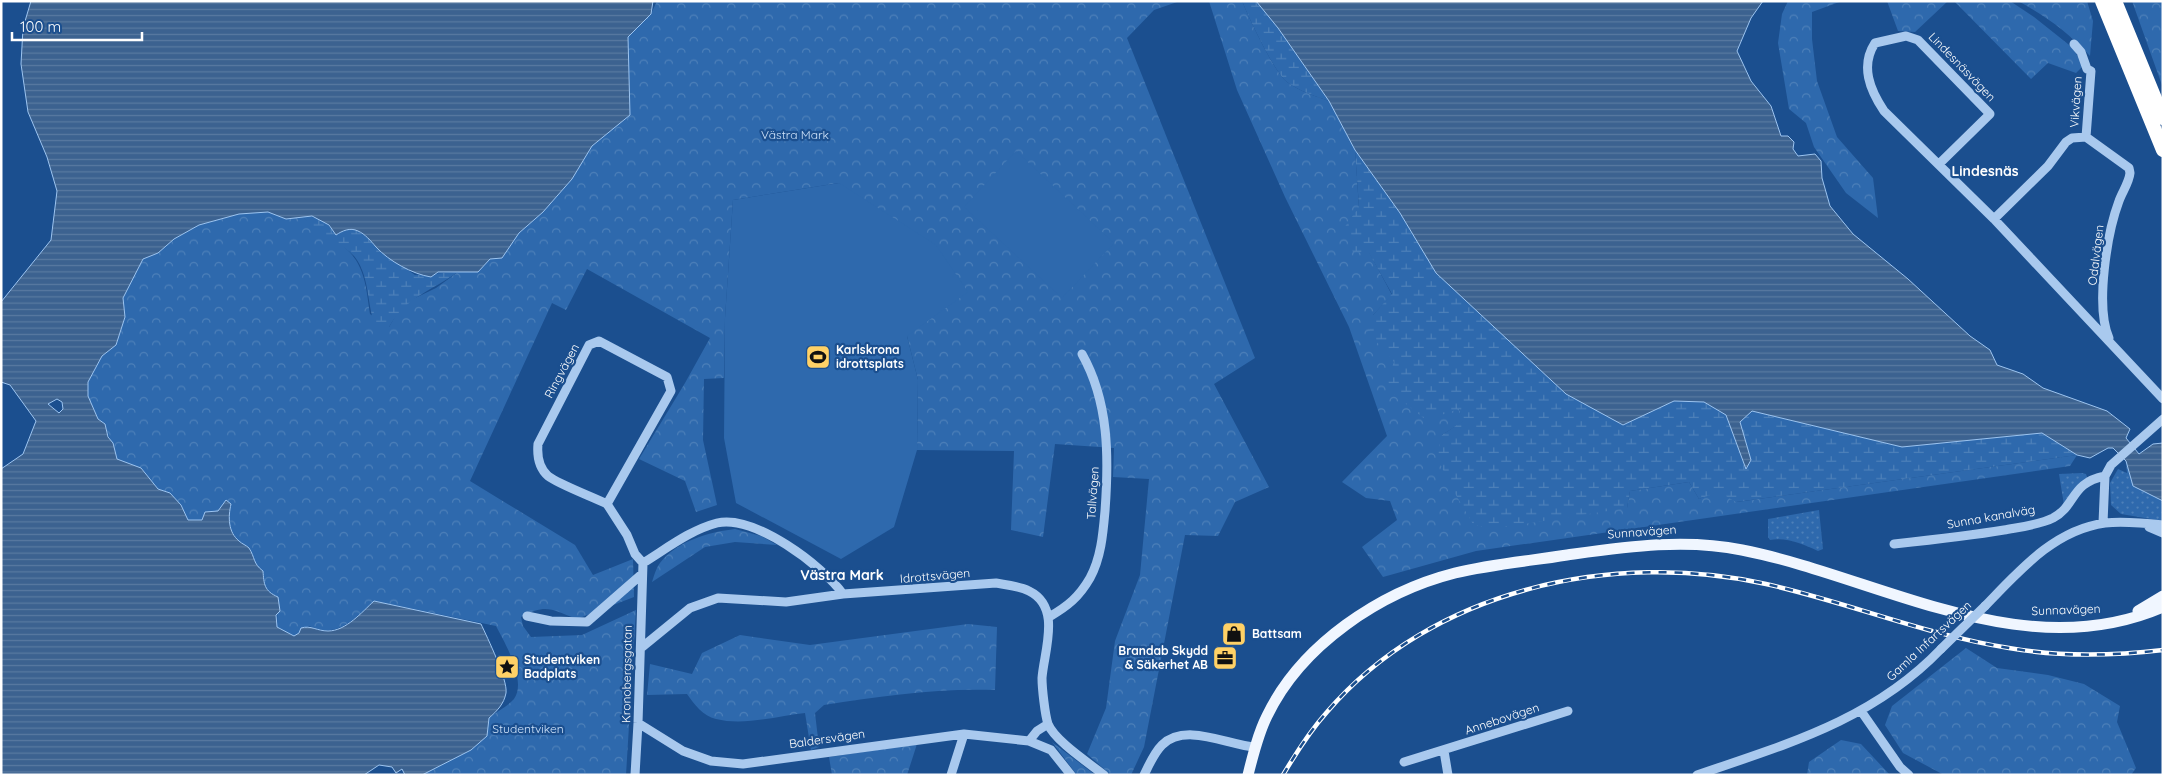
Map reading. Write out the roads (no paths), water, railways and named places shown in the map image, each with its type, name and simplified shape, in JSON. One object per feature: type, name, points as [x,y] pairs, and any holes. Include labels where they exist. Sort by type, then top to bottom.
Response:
[{"type":"highway","points":[[2102,1],[2163,150]]},
{"type":"highway","points":[[2115,1],[2163,118]]},
{"type":"main road","name":"Sunnavägen","points":[[1248,775],[1255,747],[1267,716],[1283,689],[1309,659],[1349,624],[1376,605],[1427,581],[1457,572],[1639,545],[1703,545],[1740,549],[1780,559],[1988,621],[2043,628],[2095,625],[2126,618],[2163,606]]},
{"type":"main road","name":"Sunnavägen","points":[[2126,618],[2163,596]]},
{"type":"street","name":"Lindesnäsvägen","points":[[1939,164],[1990,114],[1918,40],[1906,36],[1876,43],[1869,53],[1867,64],[1873,96],[1884,111],[1994,219],[2110,340],[2163,399]]},
{"type":"street","name":"Vikvägen","points":[[2074,44],[2081,52],[2087,69],[2091,71],[2086,137]]},
{"type":"street","points":[[1994,219],[2048,166],[2066,142],[2072,138],[2086,137]]},
{"type":"street","name":"Odalvägen","points":[[2086,137],[2130,170],[2130,176],[2110,229],[2106,251],[2104,315],[2110,340]]},
{"type":"street","name":"Ringvägen","points":[[599,341],[667,377],[671,391],[608,504],[548,476],[540,466],[537,455],[538,444],[590,345],[599,341]]},
{"type":"street","name":"Tallvägen","points":[[1049,618],[1072,602],[1090,577],[1099,554],[1103,533],[1108,470],[1105,425],[1092,371],[1082,354]]},
{"type":"street","points":[[2104,523],[2105,476],[2111,465],[2163,419]]},
{"type":"street","name":"Sunna kanalväg","points":[[1894,544],[1975,535],[2021,527],[2052,518],[2068,504],[2078,488],[2091,479],[2105,476]]},
{"type":"street","points":[[528,616],[551,621],[587,622],[642,574],[643,563],[635,554],[627,534],[608,504]]},
{"type":"street","points":[[643,563],[688,535],[720,522],[742,525],[770,535],[795,550],[836,585],[843,594]]},
{"type":"street","name":"Gamla Infartsvägen","points":[[1697,775],[1784,746],[1861,711],[1896,689],[1985,606],[2027,563],[2048,546],[2072,534],[2104,523],[2163,525]]},
{"type":"street","name":"Gamla Infartsvägen","points":[[2137,523],[2163,533]]},
{"type":"street","name":"Kronobergsgatan","points":[[634,775],[641,648],[642,574]]},
{"type":"street","name":"Idrottsvägen","points":[[641,648],[690,608],[718,598],[786,602],[843,594],[996,583],[1031,592],[1041,603],[1049,618]]},
{"type":"street","points":[[1049,618],[1042,680],[1048,724],[1057,736],[1104,775]]},
{"type":"street","name":"Annebovägen","points":[[1404,762],[1568,711]]},
{"type":"street","points":[[1861,711],[1900,768],[1909,775]]},
{"type":"street","name":"Baldersvägen","points":[[638,723],[683,751],[710,761],[743,764],[964,734],[1030,741],[1051,750],[1071,775]]},
{"type":"street","points":[[1030,741],[1037,731],[1048,724]]},
{"type":"street","points":[[951,775],[964,734]]},
{"type":"street","points":[[1144,775],[1163,744],[1179,736],[1209,737],[1255,747]]},
{"type":"street","points":[[1444,751],[1448,775]]},
{"type":"railway","points":[[1283,775],[1304,742],[1327,712],[1370,670],[1418,635],[1472,608],[1528,589],[1588,577],[1648,572],[1708,575],[1766,584],[1947,635],[2028,651],[2086,655],[2163,650]]},
{"type":"place","name":"Karlskrona idrottsplats","points":[[818,357]]},
{"type":"place","name":"Battsam","points":[[1234,634]]},
{"type":"place","name":"Brandab Skydd & Säkerhet AB","points":[[1225,658]]},
{"type":"place","name":"Studentviken Badplats","points":[[507,667]]},
{"type":"district","name":"Lindesnäs","points":[[1985,171]]},
{"type":"district","name":"Västra Mark","points":[[842,575]]},
{"type":"park label","name":"Studentviken","points":[[528,729]]}]
